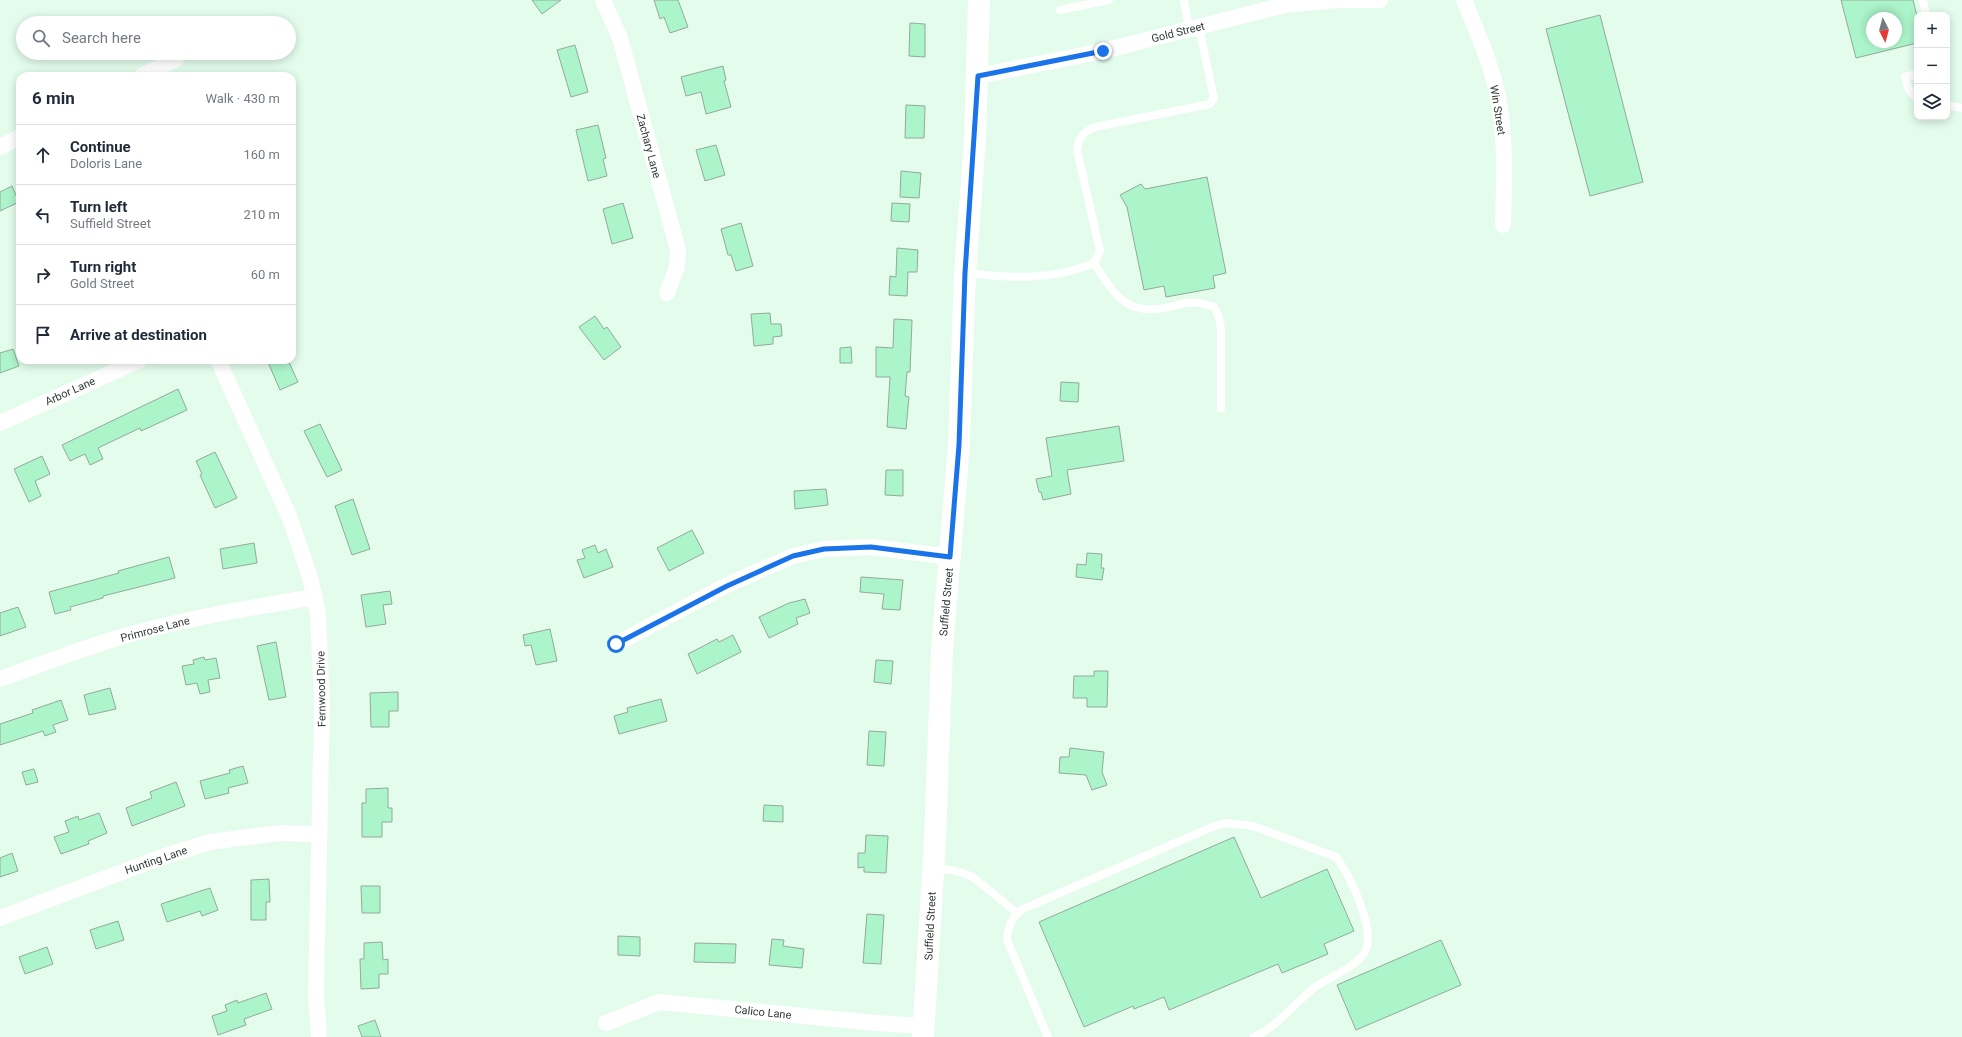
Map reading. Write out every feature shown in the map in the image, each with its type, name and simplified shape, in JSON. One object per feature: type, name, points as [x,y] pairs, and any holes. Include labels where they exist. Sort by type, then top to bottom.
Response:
[{"type":"main road","name":"Suffield Street","points":[[923,1032],[933,868],[942,651],[959,445],[965,273],[978,76],[980,0]]},
{"type":"street","name":"Zachary Lane","points":[[603,0],[620,38],[678,250],[677,267],[667,293]]},
{"type":"street","name":"Gold Street","points":[[978,76],[1103,51],[1284,5],[1337,0],[1380,0]]},
{"type":"street","name":"Win Street","points":[[1464,0],[1491,70],[1500,109],[1504,155],[1503,225]]},
{"type":"street","points":[[150,72],[174,60]]},
{"type":"street","points":[[0,146],[16,139]]},
{"type":"street","name":"Arbor Lane","points":[[0,423],[131,364]]},
{"type":"street","name":"Fernwood Drive","points":[[220,364],[289,516],[304,557],[315,597],[320,632],[322,704],[316,994],[319,1037]]},
{"type":"street","points":[[616,644],[727,586],[793,556],[824,549],[871,547],[950,557]]},
{"type":"street","name":"Primrose Lane","points":[[0,679],[134,633],[243,608],[315,597]]},
{"type":"street","name":"Hunting Lane","points":[[0,918],[162,857],[210,842],[279,833],[319,834]]},
{"type":"street","name":"Calico Lane","points":[[606,1023],[659,1002],[877,1024],[923,1032]]},
{"type":"lane","points":[[1060,10],[1109,0]]},
{"type":"lane","points":[[965,273],[1011,278],[1035,277],[1080,270],[1094,263],[1100,251],[1077,150],[1079,138],[1094,126],[1210,104],[1214,98],[1194,28],[1184,0]]},
{"type":"lane","points":[[1923,0],[1925,12]]},
{"type":"lane","points":[[1914,75],[1906,77],[1908,90],[1914,97]]},
{"type":"lane","points":[[1950,106],[1962,108]]},
{"type":"lane","points":[[1094,263],[1113,292],[1126,304],[1144,310],[1199,302],[1214,307],[1219,316],[1221,329],[1221,409]]},
{"type":"lane","points":[[1048,1037],[1007,940],[1012,920],[1017,913],[1023,909],[1204,830],[1226,823],[1254,826],[1336,857],[1344,867],[1368,924],[1367,948],[1356,963],[1315,988],[1269,1030],[1254,1037]]},
{"type":"lane","points":[[933,868],[957,871],[973,877],[1017,913]]},
{"type":"building","points":[[532,0],[561,0],[542,14]]},
{"type":"building","points":[[654,0],[678,0],[688,27],[670,33],[664,17],[660,19]]},
{"type":"building","points":[[1841,0],[1913,0],[1916,12],[1914,12],[1914,44],[1902,47],[1902,12],[1866,12],[1866,48],[1897,48],[1856,58]]},
{"type":"building","points":[[1600,15],[1643,182],[1590,196],[1546,29]]},
{"type":"building","points":[[910,23],[925,24],[925,57],[909,56]]},
{"type":"building","points":[[575,45],[588,92],[571,97],[557,50]]},
{"type":"building","points":[[723,66],[726,80],[724,81],[731,107],[706,114],[701,92],[686,96],[681,77]]},
{"type":"building","points":[[906,105],[925,106],[924,138],[905,138]]},
{"type":"building","points":[[598,125],[606,158],[603,159],[607,176],[588,181],[576,130]]},
{"type":"building","points":[[716,145],[725,175],[705,181],[696,150]]},
{"type":"building","points":[[901,171],[921,173],[919,198],[900,197]]},
{"type":"building","points":[[1207,177],[1226,273],[1213,276],[1215,288],[1166,297],[1164,286],[1144,290],[1127,207],[1120,195],[1141,184],[1145,189]]},
{"type":"building","points":[[12,186],[16,195],[16,203],[0,211],[0,192]]},
{"type":"building","points":[[623,203],[633,238],[612,244],[603,209]]},
{"type":"building","points":[[892,203],[910,204],[909,222],[891,221]]},
{"type":"building","points":[[741,223],[753,266],[736,271],[731,255],[728,255],[721,229]]},
{"type":"building","points":[[897,248],[918,250],[917,272],[908,272],[907,296],[889,295],[890,276],[896,277]]},
{"type":"building","points":[[770,313],[771,324],[781,324],[782,336],[773,337],[773,344],[754,346],[751,314]]},
{"type":"building","points":[[595,316],[604,329],[607,327],[621,347],[604,360],[579,327]]},
{"type":"building","points":[[894,319],[912,320],[910,372],[907,372],[905,396],[909,397],[906,429],[887,427],[890,377],[876,377],[876,347],[893,348]]},
{"type":"building","points":[[851,347],[852,363],[840,363],[840,348]]},
{"type":"building","points":[[13,349],[16,358],[16,364],[18,364],[19,366],[0,373],[0,353]]},
{"type":"building","points":[[269,364],[290,364],[298,382],[280,390]]},
{"type":"building","points":[[1061,382],[1079,383],[1078,402],[1060,401]]},
{"type":"building","points":[[178,389],[187,410],[141,431],[140,428],[98,448],[103,459],[90,465],[85,454],[70,461],[62,445]]},
{"type":"building","points":[[320,424],[342,470],[327,477],[304,431]]},
{"type":"building","points":[[1119,426],[1124,461],[1067,470],[1071,494],[1043,500],[1041,492],[1039,492],[1036,479],[1052,476],[1046,438]]},
{"type":"building","points":[[215,452],[237,498],[215,508],[200,475],[202,474],[196,461]]},
{"type":"building","points":[[42,456],[50,474],[35,481],[41,496],[29,502],[14,469]]},
{"type":"building","points":[[886,470],[903,470],[903,496],[885,495]]},
{"type":"building","points":[[826,489],[828,505],[795,509],[794,491]]},
{"type":"building","points":[[353,499],[370,549],[352,555],[335,506]]},
{"type":"building","points":[[692,530],[704,553],[669,571],[657,548]]},
{"type":"building","points":[[254,543],[257,563],[223,569],[220,549]]},
{"type":"building","points":[[595,545],[598,553],[606,549],[613,567],[584,578],[577,560],[585,558],[582,550]]},
{"type":"building","points":[[1087,553],[1102,554],[1101,568],[1104,568],[1102,580],[1076,577],[1077,564],[1086,565]]},
{"type":"building","points":[[169,557],[175,578],[103,596],[103,598],[70,607],[71,610],[55,614],[49,592],[119,573],[118,571]]},
{"type":"building","points":[[861,577],[903,580],[900,610],[882,609],[884,594],[860,592]]},
{"type":"building","points":[[390,591],[392,604],[383,605],[386,624],[366,627],[361,595]]},
{"type":"building","points":[[805,599],[810,613],[796,618],[798,624],[769,638],[759,617],[789,603]]},
{"type":"building","points":[[18,607],[26,627],[0,636],[0,613]]},
{"type":"building","points":[[550,629],[557,661],[536,665],[531,645],[525,646],[523,635]]},
{"type":"building","points":[[733,635],[741,652],[697,674],[688,654],[717,639],[719,642]]},
{"type":"building","points":[[276,642],[286,697],[269,700],[257,646]]},
{"type":"building","points":[[204,657],[205,660],[216,658],[220,678],[208,680],[210,692],[200,694],[197,683],[186,685],[182,666],[194,664],[193,660]]},
{"type":"building","points":[[876,660],[893,661],[891,684],[874,682]]},
{"type":"building","points":[[1094,671],[1108,671],[1107,707],[1087,707],[1087,698],[1073,698],[1074,676],[1094,676]]},
{"type":"building","points":[[110,688],[116,709],[89,715],[84,695]]},
{"type":"building","points":[[398,692],[398,711],[389,711],[389,727],[371,727],[370,693]]},
{"type":"building","points":[[661,699],[667,721],[619,734],[614,716],[628,712],[627,708]]},
{"type":"building","points":[[61,700],[68,720],[53,725],[56,732],[45,736],[43,731],[0,745],[0,724],[33,713],[32,710]]},
{"type":"building","points":[[869,731],[886,732],[884,766],[867,765]]},
{"type":"building","points":[[1070,748],[1104,752],[1102,772],[1107,785],[1092,790],[1086,775],[1059,773],[1060,757],[1069,757]]},
{"type":"building","points":[[243,766],[248,783],[228,788],[229,793],[205,799],[200,781],[230,773],[229,770]]},
{"type":"building","points":[[34,769],[38,782],[26,785],[22,772]]},
{"type":"building","points":[[176,782],[185,806],[132,826],[126,808],[152,798],[150,792]]},
{"type":"building","points":[[388,788],[388,808],[392,808],[392,822],[382,822],[382,837],[362,837],[362,803],[366,803],[366,789]]},
{"type":"building","points":[[764,805],[783,806],[783,822],[763,821]]},
{"type":"building","points":[[99,813],[107,833],[88,841],[89,844],[61,854],[54,837],[69,832],[65,821],[78,816],[79,820]]},
{"type":"building","points":[[866,835],[888,836],[886,873],[864,872],[864,867],[858,868],[858,853],[865,853]]},
{"type":"building","points":[[1234,837],[1261,898],[1327,869],[1354,931],[1324,944],[1328,954],[1282,973],[1278,964],[1169,1010],[1164,997],[1134,1009],[1133,1006],[1084,1027],[1039,922]]},
{"type":"building","points":[[12,853],[18,871],[0,877],[0,858]]},
{"type":"building","points":[[269,879],[270,902],[266,902],[266,920],[251,920],[251,880]]},
{"type":"building","points":[[361,886],[380,886],[380,913],[362,913]]},
{"type":"building","points":[[210,888],[218,910],[202,916],[200,911],[167,922],[161,904]]},
{"type":"building","points":[[867,914],[884,915],[881,964],[863,963]]},
{"type":"building","points":[[118,921],[124,940],[96,949],[90,930]]},
{"type":"building","points":[[618,936],[640,937],[640,956],[618,955]]},
{"type":"building","points":[[772,939],[784,940],[783,946],[804,949],[802,968],[769,965]]},
{"type":"building","points":[[1441,940],[1461,985],[1356,1030],[1337,985]]},
{"type":"building","points":[[382,942],[383,960],[388,959],[388,974],[379,974],[379,988],[361,989],[360,959],[364,959],[364,943]]},
{"type":"building","points":[[695,943],[736,944],[735,963],[694,962]]},
{"type":"building","points":[[47,947],[53,964],[25,974],[19,957]]},
{"type":"building","points":[[266,993],[272,1009],[244,1019],[246,1025],[218,1035],[212,1016],[227,1011],[225,1005],[237,1000],[238,1003]]},
{"type":"building","points":[[375,1020],[381,1037],[362,1037],[358,1026]]},
{"type":"route","points":[[616,644],[727,586],[793,556],[824,549],[871,547],[950,557],[959,445],[965,273],[975,140],[978,76],[1103,51]]}]
